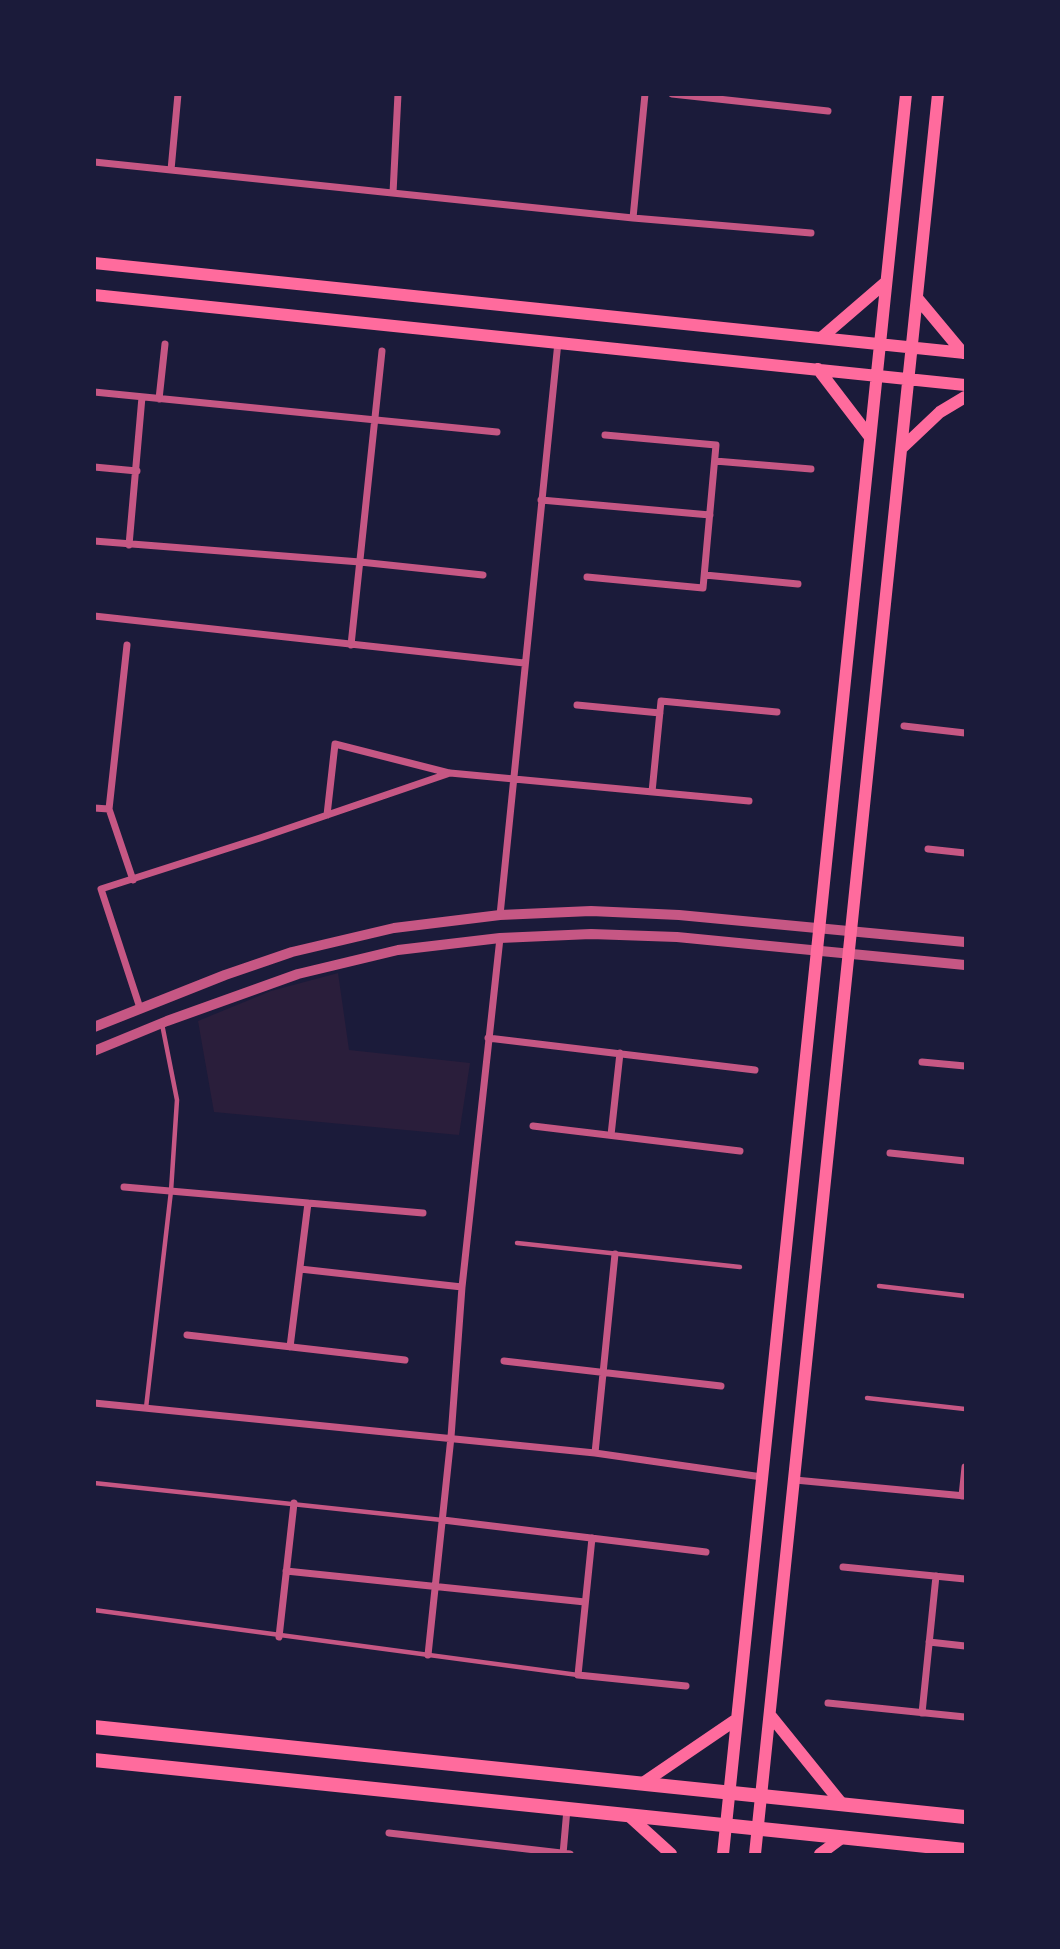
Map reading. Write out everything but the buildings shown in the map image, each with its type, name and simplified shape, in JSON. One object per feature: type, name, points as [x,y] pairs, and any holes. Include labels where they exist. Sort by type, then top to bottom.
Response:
[{"type":"main road","points":[[723,1854],[906,94]]},
{"type":"main road","points":[[755,1854],[939,94]]},
{"type":"main road","points":[[94,263],[964,353]]},
{"type":"main road","points":[[821,338],[886,282]]},
{"type":"main road","points":[[94,295],[965,385]]},
{"type":"main road","points":[[918,299],[964,353]]},
{"type":"main road","points":[[818,369],[870,437]]},
{"type":"main road","points":[[903,447],[940,412],[965,397]]},
{"type":"main road","points":[[770,1715],[842,1804]]},
{"type":"main road","points":[[643,1783],[737,1719]]},
{"type":"main road","points":[[94,1727],[965,1817]]},
{"type":"main road","points":[[94,1760],[965,1850]]},
{"type":"main road","points":[[628,1815],[671,1854]]},
{"type":"main road","points":[[820,1854],[843,1837]]},
{"type":"street","points":[[171,170],[178,94]]},
{"type":"street","points":[[393,193],[398,94]]},
{"type":"street","points":[[633,218],[645,94]]},
{"type":"street","points":[[672,94],[828,111]]},
{"type":"street","points":[[94,162],[633,218],[811,233]]},
{"type":"street","points":[[428,1655],[451,1437],[462,1287],[500,938],[524,663],[558,342]]},
{"type":"street","points":[[159,399],[165,344]]},
{"type":"street","points":[[351,645],[383,351]]},
{"type":"street","points":[[94,392],[497,432]]},
{"type":"street","points":[[129,545],[142,397]]},
{"type":"street","points":[[587,577],[704,588],[716,445],[606,435]]},
{"type":"street","points":[[715,461],[811,470]]},
{"type":"street","points":[[94,467],[137,471]]},
{"type":"street","points":[[541,500],[710,515]]},
{"type":"street","points":[[94,541],[360,562],[483,575]]},
{"type":"street","points":[[705,575],[798,584]]},
{"type":"street","points":[[94,616],[524,663]]},
{"type":"street","points":[[127,645],[109,809],[133,880]]},
{"type":"street","points":[[652,792],[660,701],[777,712]]},
{"type":"street","points":[[577,705],[660,713]]},
{"type":"street","points":[[904,726],[965,733]]},
{"type":"street","points":[[327,815],[335,744],[450,773],[749,801]]},
{"type":"street","points":[[140,1008],[101,889],[450,773]]},
{"type":"street","points":[[94,808],[109,809]]},
{"type":"street","points":[[928,849],[965,853]]},
{"type":"street","points":[[94,1027],[225,975],[292,952],[394,928],[500,915],[591,911],[679,915],[965,942]]},
{"type":"street","points":[[94,1051],[162,1023],[311,971],[398,950],[500,938],[591,934],[677,937],[965,965]]},
{"type":"street","points":[[488,1038],[755,1070]]},
{"type":"street","points":[[611,1135],[620,1053]]},
{"type":"street","points":[[922,1062],[965,1066]]},
{"type":"street","points":[[533,1126],[740,1151]]},
{"type":"street","points":[[890,1153],[965,1161]]},
{"type":"street","points":[[124,1187],[423,1213]]},
{"type":"street","points":[[290,1347],[308,1203]]},
{"type":"street","points":[[595,1453],[615,1254]]},
{"type":"street","points":[[300,1269],[462,1287]]},
{"type":"street","points":[[187,1335],[405,1360]]},
{"type":"street","points":[[505,1360],[721,1387]]},
{"type":"street","points":[[94,1403],[451,1437],[595,1453],[762,1477]]},
{"type":"street","points":[[795,1480],[964,1496],[965,1467]]},
{"type":"street","points":[[279,1637],[294,1503]]},
{"type":"street","points":[[443,1520],[706,1552]]},
{"type":"street","points":[[592,1538],[578,1675],[686,1686]]},
{"type":"street","points":[[843,1567],[965,1579]]},
{"type":"street","points":[[286,1571],[585,1602]]},
{"type":"street","points":[[922,1713],[936,1576]]},
{"type":"street","points":[[929,1642],[965,1646]]},
{"type":"street","points":[[828,1703],[965,1717]]},
{"type":"street","points":[[563,1854],[567,1809]]},
{"type":"street","points":[[389,1833],[570,1854]]},
{"type":"lane","points":[[146,1408],[171,1191],[177,1100],[162,1023]]},
{"type":"lane","points":[[517,1243],[740,1267]]},
{"type":"lane","points":[[879,1286],[965,1296]]},
{"type":"lane","points":[[867,1398],[965,1409]]},
{"type":"lane","points":[[94,1483],[443,1520]]},
{"type":"lane","points":[[94,1610],[279,1637],[578,1675]]},
{"type":"shaded area","points":[[338,973],[349,1050],[470,1063],[459,1135],[214,1112],[198,1021],[271,991]]}]
